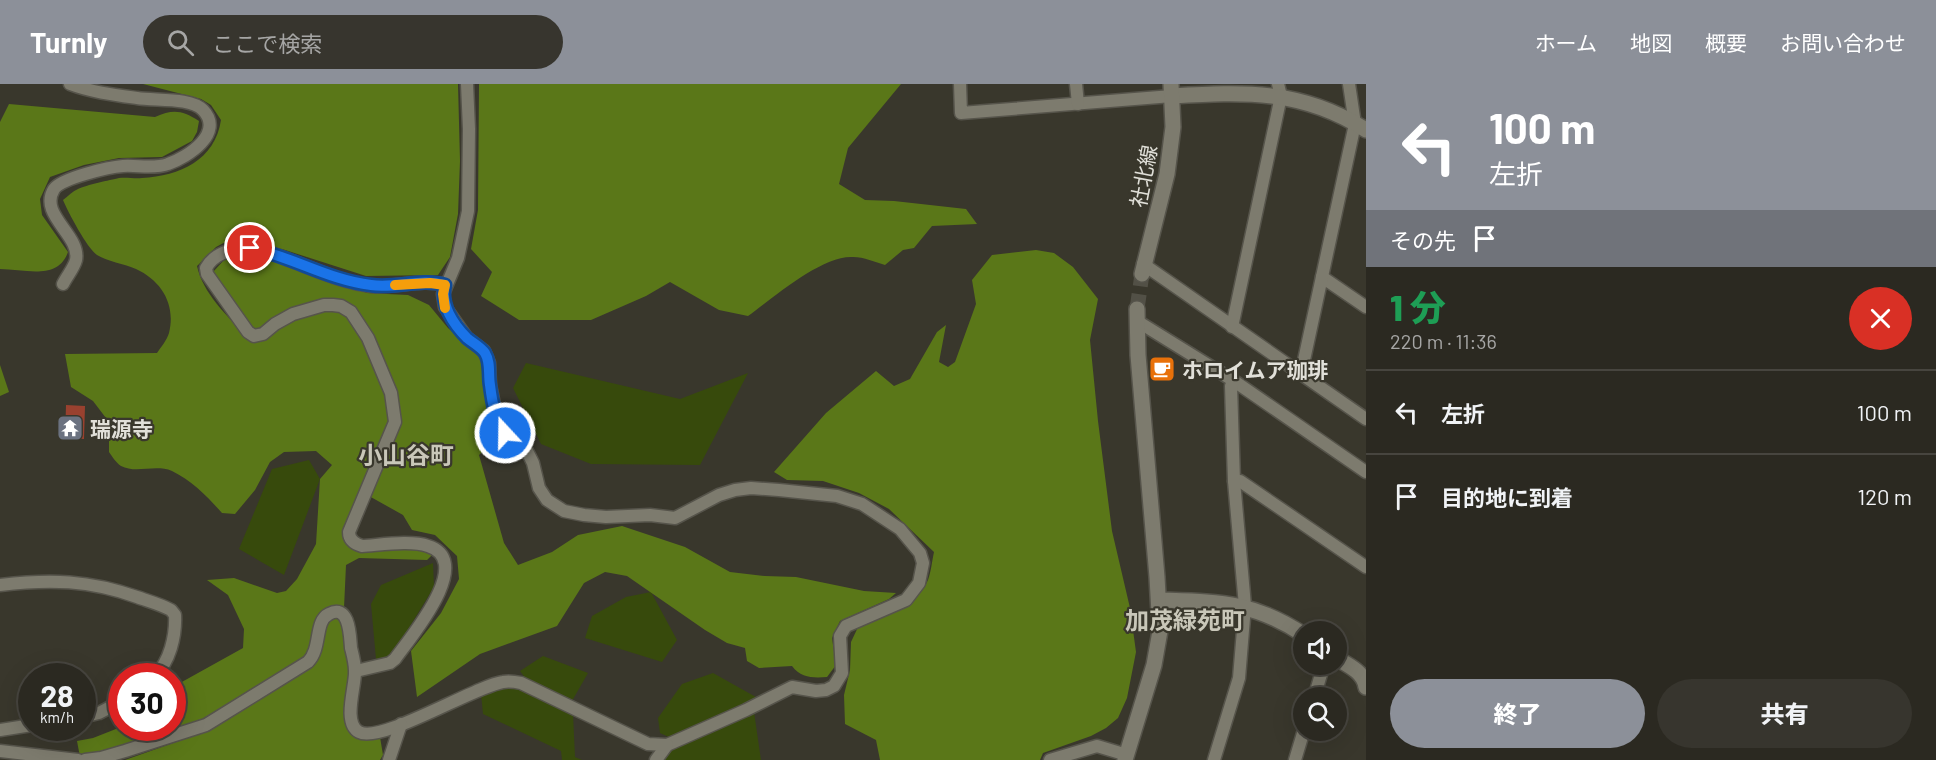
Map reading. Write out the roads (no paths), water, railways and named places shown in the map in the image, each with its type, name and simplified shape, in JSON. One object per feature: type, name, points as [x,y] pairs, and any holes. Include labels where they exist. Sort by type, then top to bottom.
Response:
[{"type":"street","points":[[63,284],[76,262],[76,250],[55,216],[50,202],[55,188],[65,182],[120,166],[166,165],[185,155],[202,142],[210,132],[212,124],[201,107],[190,103],[138,98],[85,89],[70,84]]},
{"type":"street","points":[[85,760],[125,751],[206,725],[308,662],[316,651],[320,626],[328,614],[337,613],[347,619],[356,671],[351,706],[353,726],[358,732],[368,734],[401,724],[505,681],[521,683],[648,744],[667,745],[792,687],[816,691],[834,686],[842,673],[840,636],[846,626],[906,600],[916,589],[922,575],[923,563],[920,553],[900,529],[861,504],[837,496],[751,488],[735,490],[719,495],[675,518],[650,515],[606,517],[564,511],[547,500],[539,488],[527,452],[498,424],[490,385],[489,363],[484,351],[467,338],[445,307],[443,294],[445,285],[458,258],[468,211],[467,84]]},
{"type":"street","points":[[960,84],[961,113],[1078,104],[1172,90],[1237,93],[1280,90],[1360,127]]},
{"type":"street","points":[[1076,84],[1078,104]]},
{"type":"street","points":[[1302,374],[1322,277],[1360,127],[1349,84]]},
{"type":"street","name":"社北線","points":[[1142,269],[1167,174],[1173,127],[1172,90]]},
{"type":"street","points":[[1232,327],[1280,90]]},
{"type":"street","points":[[356,671],[390,663],[394,659],[436,598],[446,574],[440,553],[429,546],[362,546],[352,541],[349,536],[395,422],[391,393],[368,338],[346,309],[333,305],[308,309],[275,324],[263,334],[254,336],[248,332],[207,274],[206,268],[212,259],[232,250],[250,248],[362,284],[373,286],[430,283],[445,285]]},
{"type":"street","points":[[1142,269],[1232,327],[1366,419]]},
{"type":"street","points":[[1322,277],[1366,307]]},
{"type":"street","points":[[1137,315],[1366,472]]},
{"type":"street","points":[[1050,760],[1097,746],[1126,758],[1154,665],[1160,631],[1159,600],[1138,355],[1137,315]]},
{"type":"street","points":[[1214,760],[1239,678],[1245,606],[1234,481],[1232,386],[1234,381]]},
{"type":"street","points":[[1234,481],[1240,481],[1366,567]]},
{"type":"street","points":[[0,585],[37,581],[96,584],[171,610],[176,615],[176,622],[165,663]]},
{"type":"street","points":[[1159,600],[1216,602],[1245,606],[1274,617],[1293,628]]},
{"type":"street","points":[[1347,665],[1358,672],[1366,682]]},
{"type":"street","points":[[389,760],[401,724]]},
{"type":"street","points":[[0,730],[18,727]]},
{"type":"street","points":[[1295,760],[1301,741]]},
{"type":"street","points":[[656,760],[667,745]]},
{"type":"street","points":[[0,751],[78,760]]},
{"type":"tunnel","points":[[1137,309],[1142,274]]},
{"type":"place","name":"ホロイムア珈琲","points":[[1162,369]]},
{"type":"place","name":"瑞源寺","points":[[70,428]]},
{"type":"district","name":"小山谷町","points":[[406,454]]},
{"type":"district","name":"加茂緑苑町","points":[[1185,619]]}]
